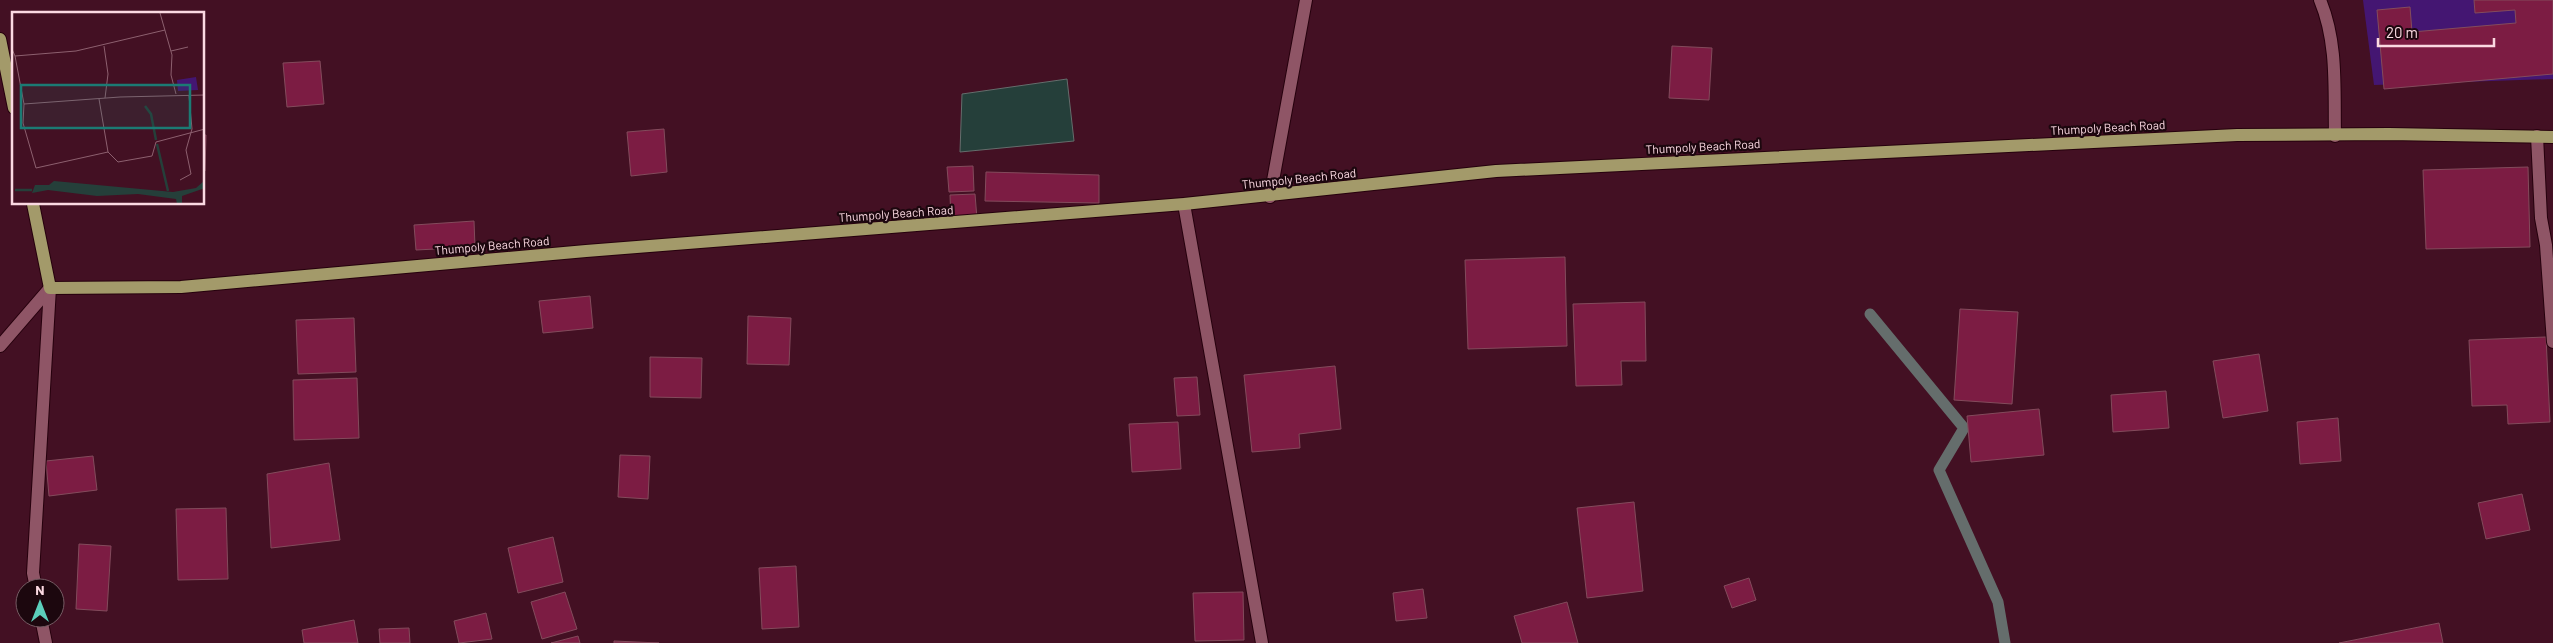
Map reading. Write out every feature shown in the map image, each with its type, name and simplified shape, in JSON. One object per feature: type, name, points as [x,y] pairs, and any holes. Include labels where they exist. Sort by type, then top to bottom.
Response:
[{"type":"main road","points":[[0,39],[12,98]]},
{"type":"main road","name":"Thumpoly Beach Road","points":[[50,288],[181,287],[610,249],[1270,197],[1496,171],[2237,135],[2335,136],[2389,134],[2553,137]]},
{"type":"main road","points":[[33,205],[50,288]]},
{"type":"street","points":[[1270,197],[1306,0]]},
{"type":"street","points":[[2320,0],[2329,21],[2333,46],[2335,136]]},
{"type":"street","points":[[2537,136],[2541,218],[2546,245],[2553,342]]},
{"type":"street","points":[[1184,204],[1262,643]]},
{"type":"street","points":[[0,346],[50,288]]},
{"type":"street","points":[[34,578],[50,288]]},
{"type":"street","points":[[44,628],[46,643]]},
{"type":"shaded area","points":[[2363,0],[2553,0],[2553,79],[2374,85]]},
{"type":"shaded area","points":[[1067,79],[1074,141],[960,152],[962,94]]},
{"type":"building","points":[[2474,0],[2553,0],[2553,74],[2384,89],[2377,10],[2410,7],[2412,32],[2516,23],[2515,10],[2475,13]]},
{"type":"building","points":[[1672,46],[1712,48],[1709,100],[1669,98]]},
{"type":"building","points":[[320,61],[324,104],[287,107],[283,63]]},
{"type":"building","points":[[664,129],[667,172],[631,176],[627,132]]},
{"type":"building","points":[[205,135],[206,135],[205,171]]},
{"type":"building","points":[[973,166],[974,191],[949,192],[947,167]]},
{"type":"building","points":[[2528,167],[2530,247],[2426,249],[2423,170]]},
{"type":"building","points":[[986,172],[1099,175],[1099,203],[985,201]]},
{"type":"building","points":[[975,194],[977,219],[951,221],[950,195]]},
{"type":"building","points":[[474,221],[475,247],[416,250],[414,225]]},
{"type":"building","points":[[1565,257],[1567,346],[1468,349],[1465,260]]},
{"type":"building","points":[[590,296],[593,328],[543,333],[539,301]]},
{"type":"building","points":[[1645,302],[1646,361],[1621,361],[1622,385],[1576,386],[1573,304]]},
{"type":"building","points":[[1960,309],[2018,312],[2012,404],[1954,400]]},
{"type":"building","points":[[748,316],[791,318],[789,365],[747,364]]},
{"type":"building","points":[[354,318],[356,372],[298,374],[296,320]]},
{"type":"building","points":[[2546,337],[2550,422],[2508,424],[2507,405],[2472,406],[2469,340]]},
{"type":"building","points":[[2259,354],[2268,411],[2223,418],[2213,361]]},
{"type":"building","points":[[650,357],[702,358],[701,398],[650,397]]},
{"type":"building","points":[[1335,366],[1341,429],[1299,434],[1300,448],[1252,452],[1244,375]]},
{"type":"building","points":[[1197,377],[1200,415],[1177,416],[1174,378]]},
{"type":"building","points":[[357,378],[359,438],[294,440],[293,380]]},
{"type":"building","points":[[2166,391],[2169,428],[2113,432],[2111,395]]},
{"type":"building","points":[[2039,409],[2044,455],[1971,462],[1967,416]]},
{"type":"building","points":[[2338,418],[2341,461],[2300,464],[2297,422]]},
{"type":"building","points":[[1178,422],[1181,469],[1132,472],[1129,424]]},
{"type":"building","points":[[620,455],[650,456],[648,499],[618,497]]},
{"type":"building","points":[[93,456],[97,490],[49,496],[46,461]]},
{"type":"building","points":[[329,463],[340,540],[271,548],[267,474]]},
{"type":"building","points":[[2522,494],[2530,530],[2486,539],[2478,503]]},
{"type":"building","points":[[1634,502],[1643,591],[1587,598],[1577,508]]},
{"type":"building","points":[[226,508],[228,579],[178,580],[176,509]]},
{"type":"building","points":[[553,537],[563,582],[518,593],[508,548]]},
{"type":"building","points":[[79,544],[111,546],[107,611],[76,609]]},
{"type":"building","points":[[796,566],[799,627],[762,629],[759,568]]},
{"type":"building","points":[[1749,578],[1756,600],[1732,608],[1724,586]]},
{"type":"building","points":[[1423,589],[1427,618],[1396,621],[1393,593]]},
{"type":"building","points":[[565,592],[577,629],[542,639],[531,602]]},
{"type":"building","points":[[1243,592],[1244,640],[1195,641],[1193,593]]},
{"type":"building","points":[[1567,602],[1578,643],[1522,643],[1514,616]]},
{"type":"building","points":[[486,613],[492,639],[459,643],[454,621]]},
{"type":"building","points":[[354,620],[358,643],[304,643],[302,630]]},
{"type":"building","points":[[2439,623],[2443,643],[2339,643]]},
{"type":"building","points":[[409,628],[410,643],[380,643],[379,629]]},
{"type":"building","points":[[578,636],[580,643],[551,643]]},
{"type":"building","points":[[614,641],[659,643],[614,643]]},
{"type":"waterway","points":[[1870,314],[1964,428],[1939,470],[1998,602],[2005,643]]}]
